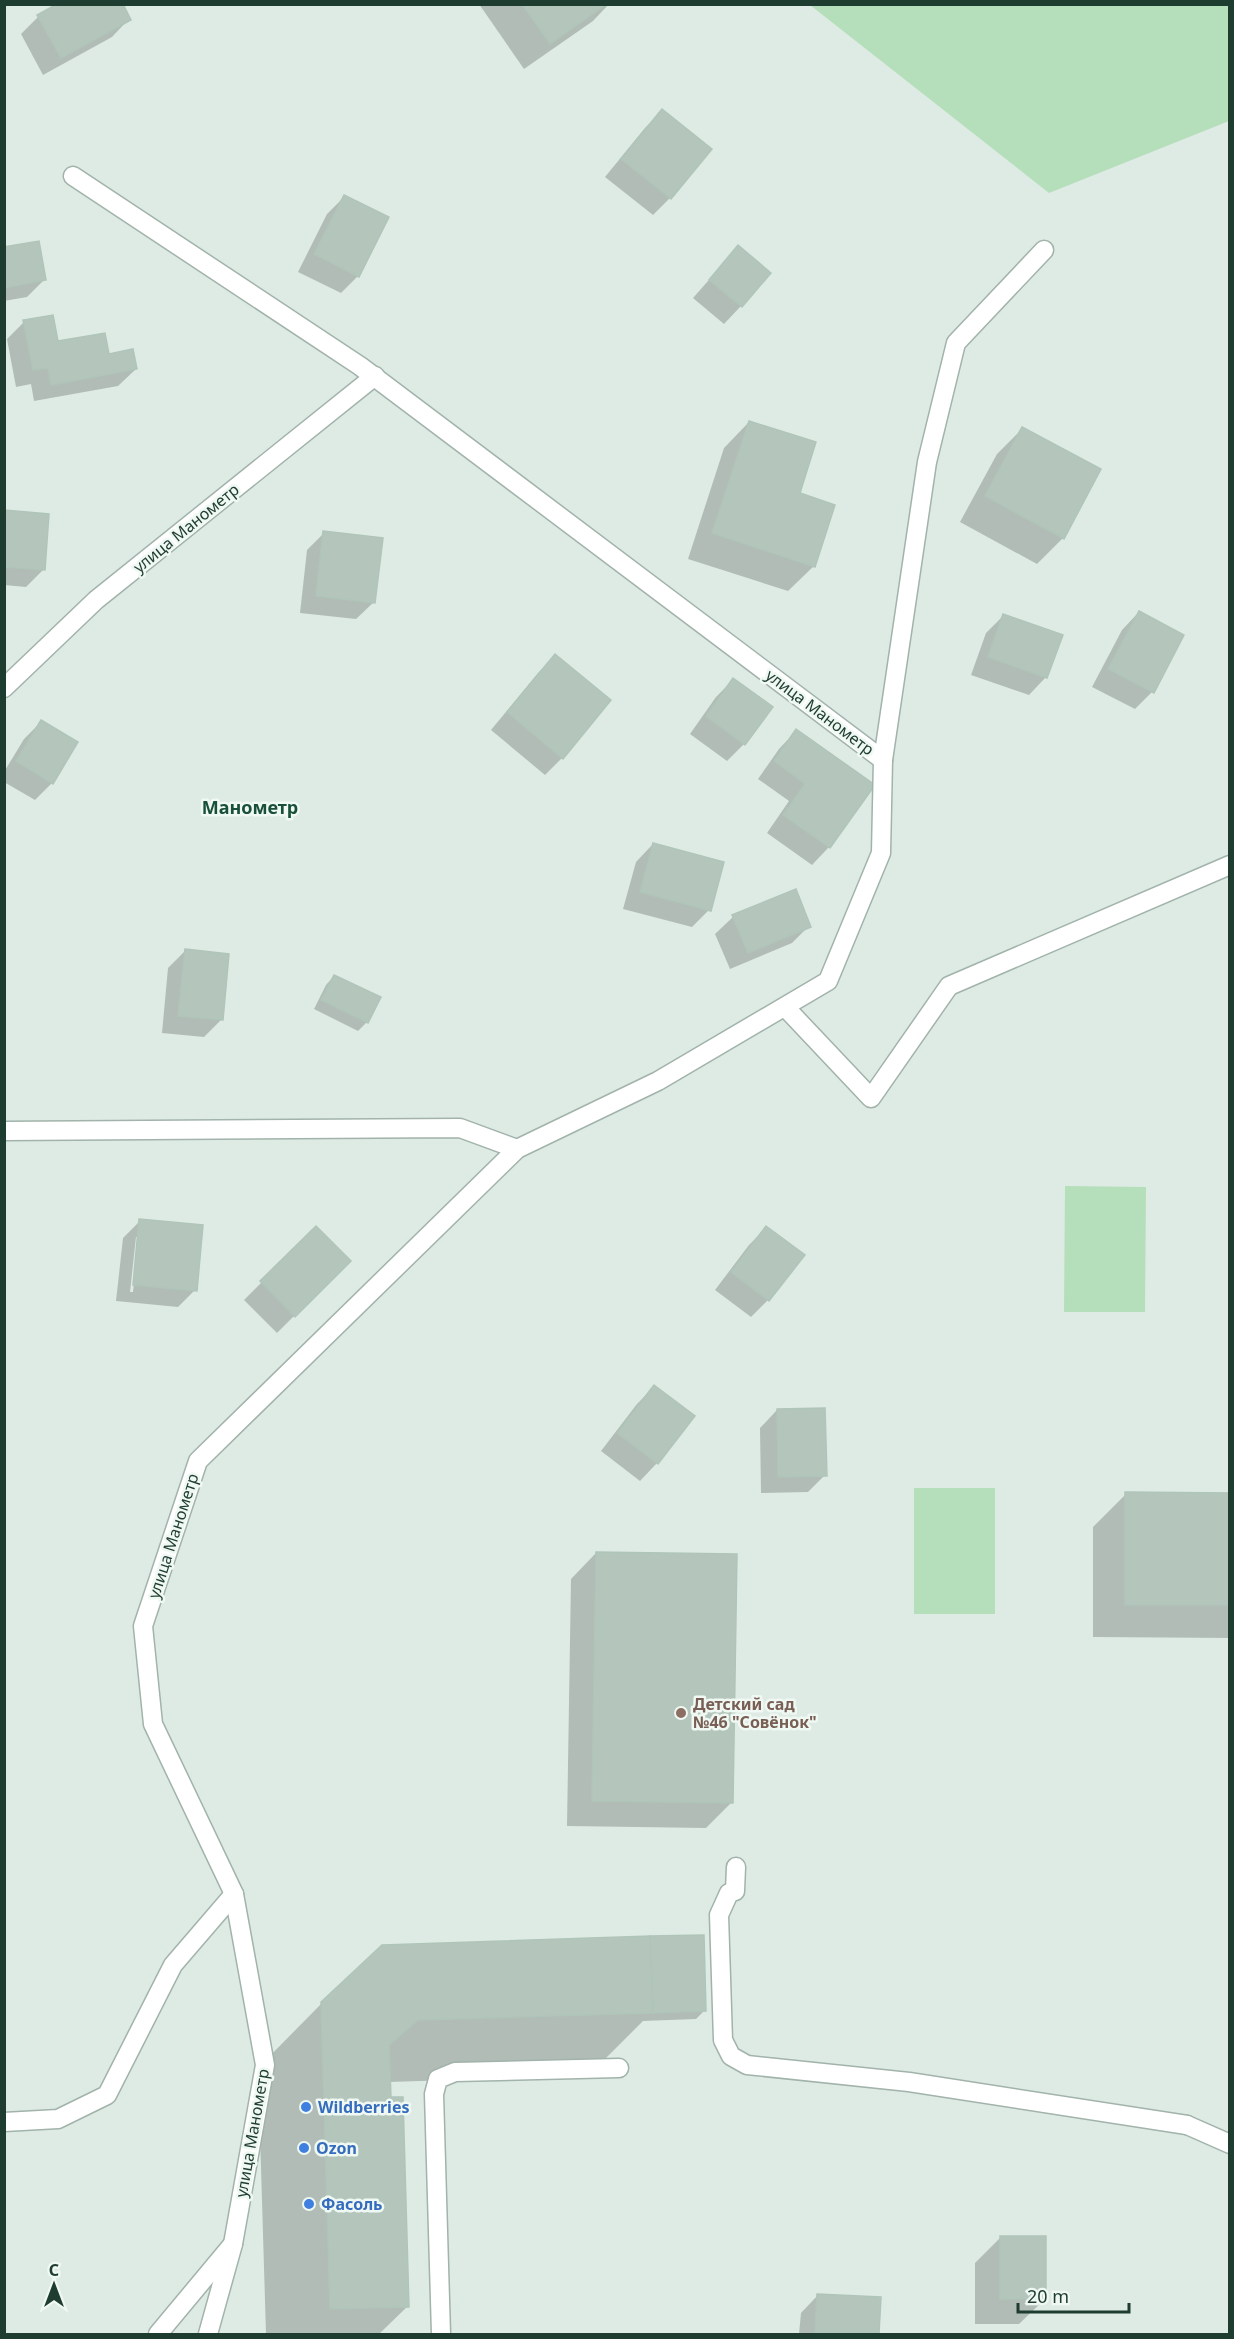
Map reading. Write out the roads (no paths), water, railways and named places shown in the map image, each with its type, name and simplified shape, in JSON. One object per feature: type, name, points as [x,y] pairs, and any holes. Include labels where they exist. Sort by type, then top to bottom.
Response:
[{"type":"street","name":"улица Манометр","points":[[73,176],[375,376],[883,760],[881,853],[828,981],[658,1081],[517,1149],[198,1461],[143,1626],[153,1724],[234,1894],[265,2065],[233,2244],[208,2334]]},
{"type":"street","points":[[883,760],[927,462],[956,343],[1044,250]]},
{"type":"street","name":"улица Манометр","points":[[4,688],[96,600],[375,376]]},
{"type":"street","points":[[784,1007],[871,1098],[949,986],[1230,865]]},
{"type":"street","points":[[4,1131],[460,1128],[517,1149]]},
{"type":"street","points":[[736,1867],[735,1891],[729,1893],[718,1915],[723,2040],[731,2056],[747,2065],[909,2082],[1187,2125],[1230,2144]]},
{"type":"street","points":[[4,2122],[58,2119],[107,2095],[173,1965],[234,1894]]},
{"type":"street","points":[[441,2334],[434,2094],[438,2079],[455,2072],[619,2068]]},
{"type":"street","points":[[158,2334],[233,2244]]},
{"type":"place","name":"Детский сад №46 \"Совёнок\"","points":[[681,1713]]},
{"type":"place","name":"Wildberries","points":[[306,2107]]},
{"type":"place","name":"Ozon","points":[[304,2148]]},
{"type":"place","name":"Фасоль","points":[[309,2204]]},
{"type":"district","name":"Манометр","points":[[250,808]]}]
